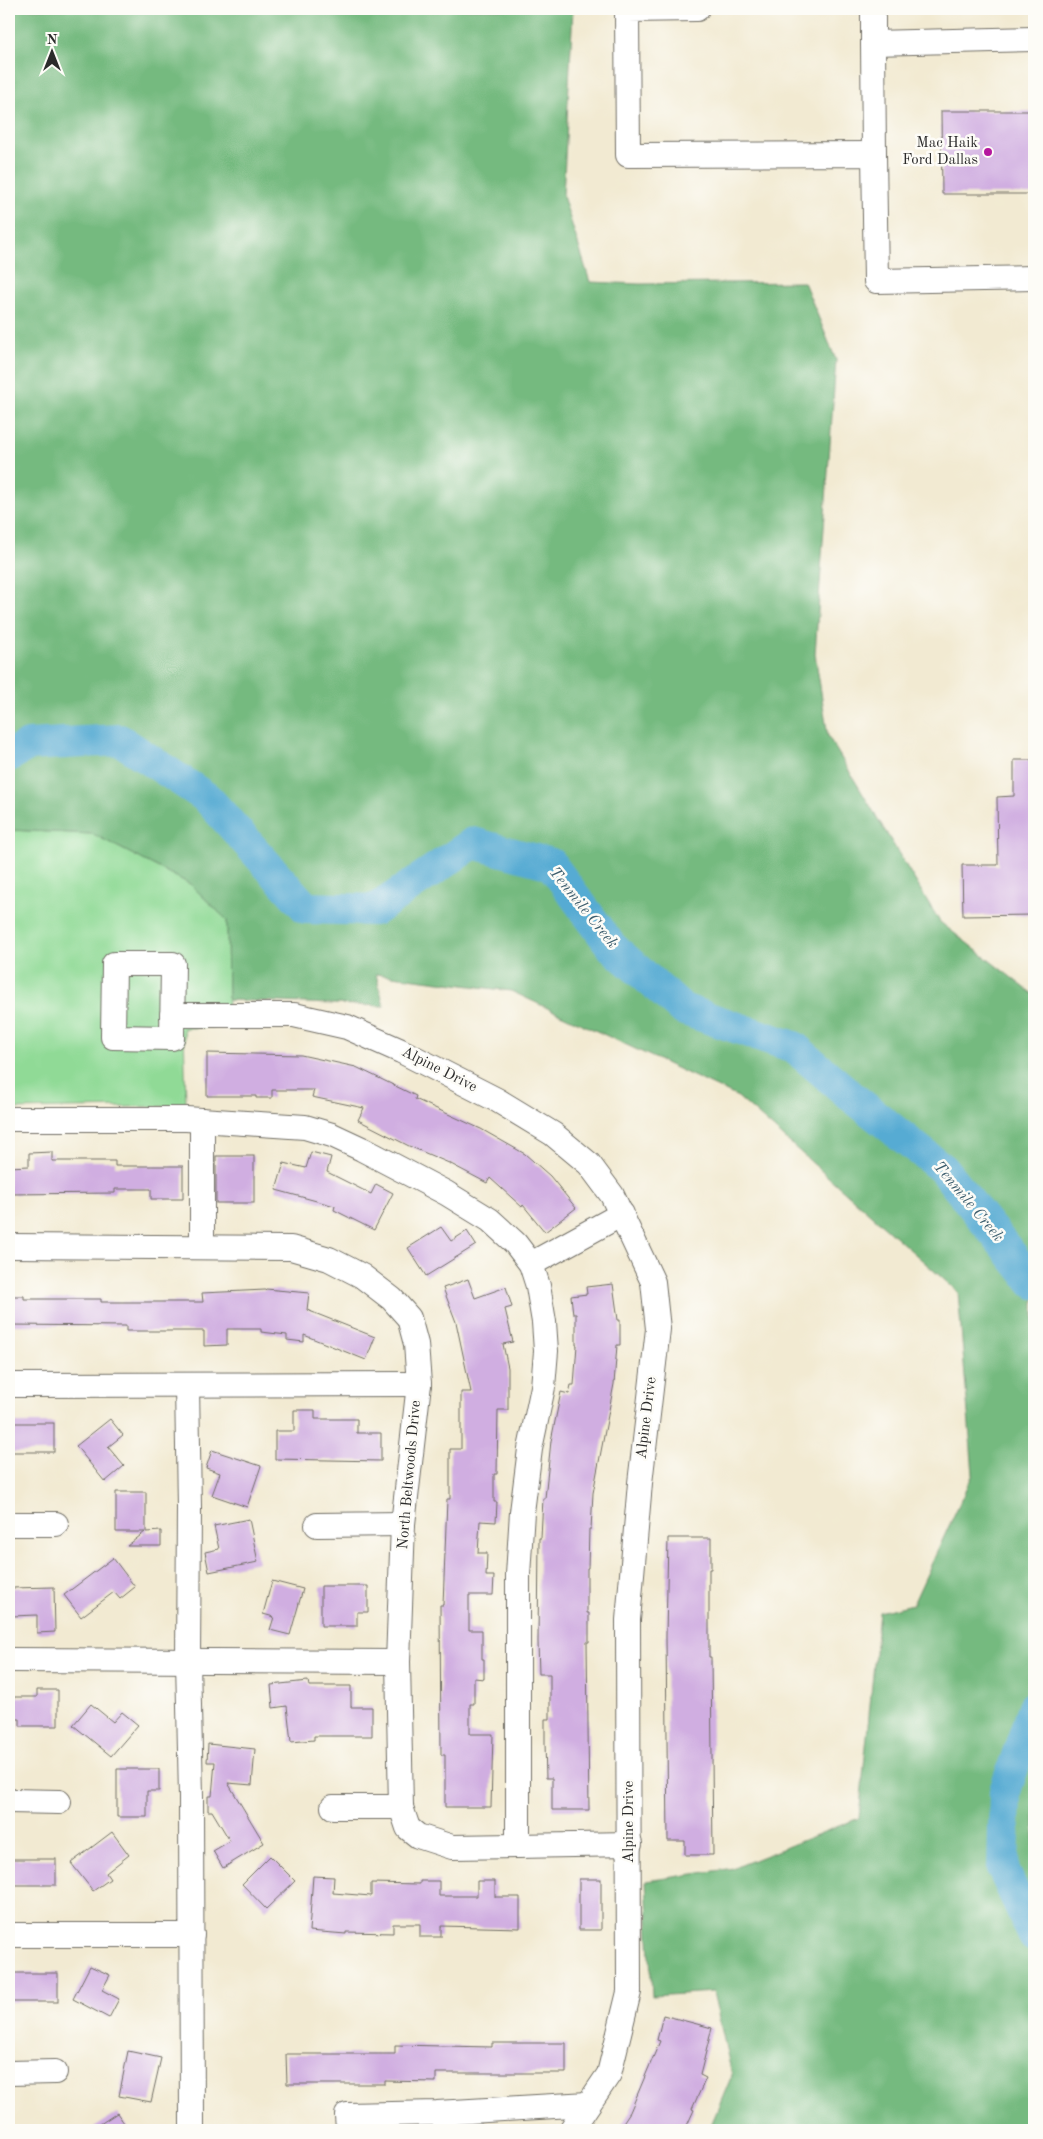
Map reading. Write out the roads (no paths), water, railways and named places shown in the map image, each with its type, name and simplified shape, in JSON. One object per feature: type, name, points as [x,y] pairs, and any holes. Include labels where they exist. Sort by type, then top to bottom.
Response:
[{"type":"street","points":[[697,9],[627,10],[628,155],[874,154]]},
{"type":"street","points":[[873,9],[876,281],[1034,278]]},
{"type":"street","points":[[873,43],[1034,40]]},
{"type":"street","name":"Alpine Drive","points":[[172,1015],[294,1015],[347,1027],[401,1051],[497,1100],[554,1134],[589,1164],[612,1195],[653,1282],[658,1329],[640,1484],[628,1620],[629,1992],[609,2074],[571,2130]]},
{"type":"street","points":[[9,1119],[202,1120],[305,1127],[332,1135],[446,1193],[490,1220],[515,1243],[531,1264],[538,1286],[544,1322],[546,1351],[543,1386],[530,1449],[522,1512],[518,1575],[518,1846]]},
{"type":"street","points":[[202,1120],[202,1246]]},
{"type":"street","points":[[531,1264],[622,1214]]},
{"type":"street","name":"North Beltwoods Drive","points":[[9,1246],[291,1248],[330,1259],[362,1276],[392,1299],[408,1318],[416,1344],[419,1384],[404,1524],[398,1662],[402,1807],[408,1828],[418,1836],[452,1847],[630,1844]]},
{"type":"street","points":[[9,1385],[419,1384]]},
{"type":"street","points":[[187,1385],[192,2130]]},
{"type":"street","points":[[9,1524],[56,1524]]},
{"type":"street","points":[[317,1525],[404,1524]]},
{"type":"street","points":[[9,1660],[398,1662]]},
{"type":"street","points":[[9,1801],[59,1802]]},
{"type":"street","points":[[333,1807],[402,1807]]},
{"type":"street","points":[[9,1935],[192,1935]]},
{"type":"street","points":[[9,2072],[55,2072]]},
{"type":"street","points":[[348,2130],[348,2115],[437,2114],[588,2104]]},
{"type":"waterway","name":"Tenmile Creek","points":[[9,756],[28,745],[120,740],[207,798],[306,908],[375,910],[473,843],[551,864],[612,947],[682,1009],[794,1047],[851,1096],[943,1169],[1034,1283]]},
{"type":"waterway","name":"Tenmile Creek","points":[[1034,1707],[1005,1791],[1003,1869],[1034,1936]]},
{"type":"place","name":"Mac Haik Ford Dallas","points":[[988,152]]}]
